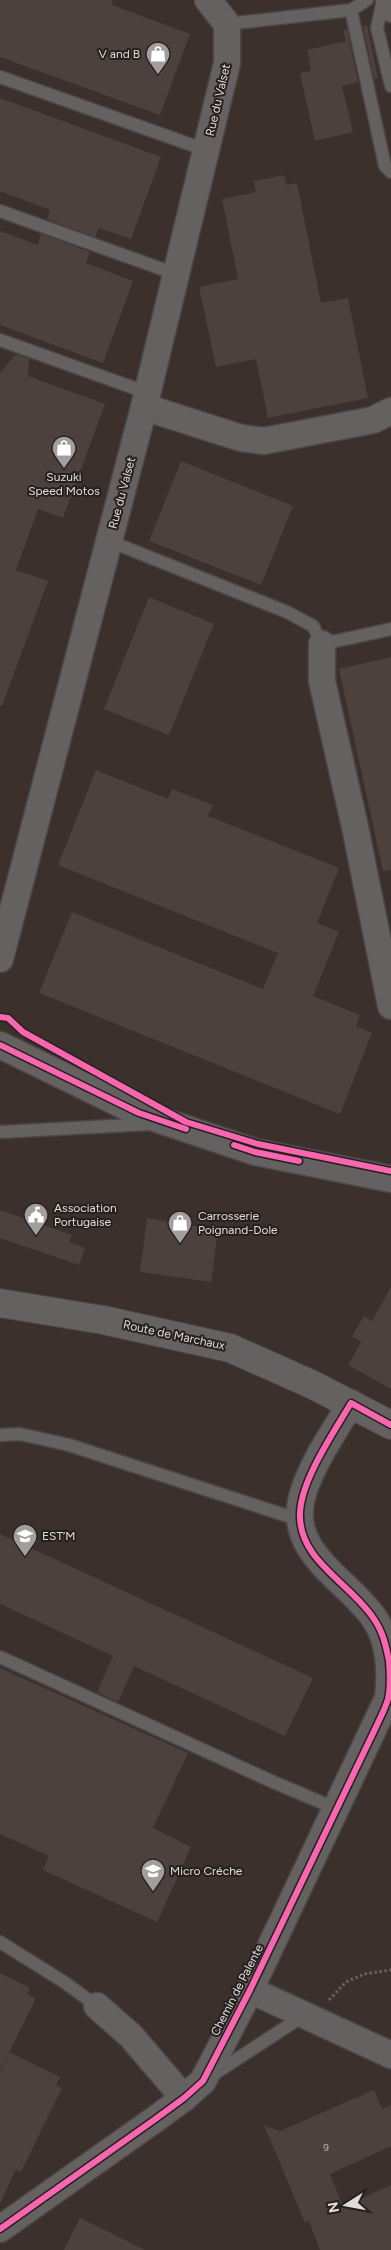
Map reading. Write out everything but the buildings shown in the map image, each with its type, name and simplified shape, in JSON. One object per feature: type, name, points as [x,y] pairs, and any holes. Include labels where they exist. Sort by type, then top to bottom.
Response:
[{"type":"main road","name":"Route de Marchaux","points":[[0,1303],[103,1320],[230,1348],[351,1403],[391,1426]]},
{"type":"street","points":[[208,0],[227,24]]},
{"type":"street","points":[[389,0],[391,9]]},
{"type":"street","name":"Rue du Valset","points":[[0,959],[146,400],[227,63],[227,24]]},
{"type":"street","points":[[146,400],[241,438],[264,441],[373,420],[391,411]]},
{"type":"street","points":[[322,644],[322,682],[355,827],[391,1006]]},
{"type":"street","points":[[0,1045],[139,1113],[168,1123],[255,1152],[391,1179]]},
{"type":"street","name":"Chemin de Palente","points":[[0,2229],[184,2098],[202,2081],[250,1990],[388,1698],[391,1680],[386,1641],[375,1619],[359,1600],[323,1567],[308,1544],[300,1520],[302,1498],[308,1479],[351,1403]]},
{"type":"street","name":"Chemin de Palente","points":[[250,1990],[313,2010],[391,2055]]},
{"type":"street","points":[[98,2006],[131,2036],[184,2098]]},
{"type":"lane","points":[[227,24],[351,10],[367,0]]},
{"type":"lane","points":[[383,0],[377,28],[391,86]]},
{"type":"lane","points":[[351,10],[385,166],[391,172]]},
{"type":"lane","points":[[0,77],[206,150]]},
{"type":"lane","points":[[0,211],[176,274]]},
{"type":"lane","points":[[0,340],[146,400]]},
{"type":"lane","points":[[109,541],[287,612],[313,626],[322,644],[391,629]]},
{"type":"lane","points":[[0,1132],[168,1123]]},
{"type":"lane","points":[[0,1435],[20,1434],[69,1445],[300,1520]]},
{"type":"lane","points":[[0,1657],[264,1778],[337,1809]]},
{"type":"lane","points":[[0,1942],[64,1982],[98,2006]]},
{"type":"lane","points":[[202,2081],[313,2010]]},
{"type":"path","points":[[313,2010],[346,1982],[364,1974],[391,1970]]},
{"type":"shaded area","points":[[0,0],[391,0],[391,2250],[0,2250]]},
{"type":"cycle path","points":[[0,1017],[8,1018],[23,1032],[186,1122],[258,1144],[391,1171]]},
{"type":"cycle path","points":[[0,1045],[139,1113],[186,1129]]},
{"type":"cycle path","points":[[234,1145],[255,1152],[299,1161]]},
{"type":"cycle path","points":[[0,2229],[154,2120],[203,2081],[250,1990],[382,1713],[390,1690],[389,1661],[380,1629],[364,1606],[316,1558],[307,1545],[302,1530],[300,1513],[302,1500],[312,1471],[351,1403],[391,1425]]},
{"type":"place","name":"V and B","points":[[158,75]]},
{"type":"place","name":"Suzuki Speed Motos","points":[[64,469]]},
{"type":"place","name":"Association Portugaise","points":[[36,1236]]},
{"type":"place","name":"Carrosserie Poignand-Dole","points":[[180,1244]]},
{"type":"place","name":"EST’M","points":[[25,1557]]},
{"type":"place","name":"Micro Créche","points":[[153,1892]]}]
